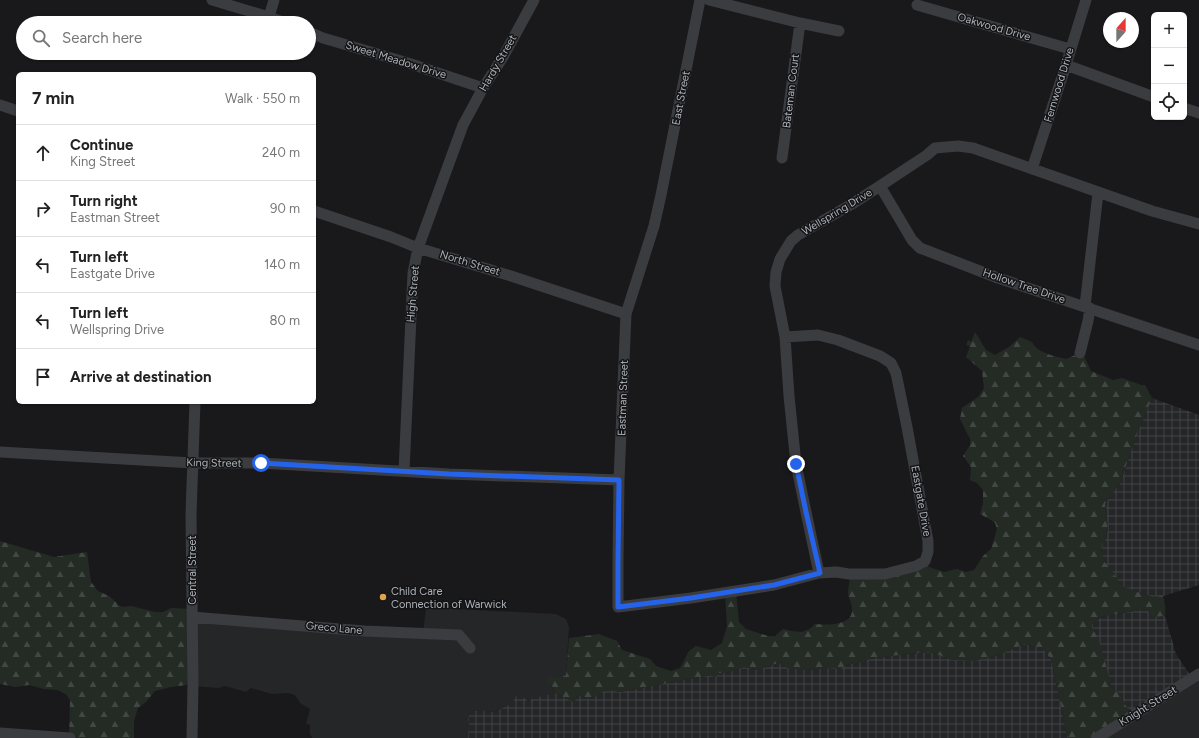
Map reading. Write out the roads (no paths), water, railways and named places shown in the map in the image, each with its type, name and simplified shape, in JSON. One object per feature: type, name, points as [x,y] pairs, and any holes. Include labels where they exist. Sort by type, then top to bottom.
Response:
[{"type":"street","points":[[212,0],[266,16]]},
{"type":"street","points":[[269,16],[274,0]]},
{"type":"street","name":"Hardy Street","points":[[463,125],[534,0]]},
{"type":"street","name":"East Street","points":[[661,195],[700,0]]},
{"type":"street","points":[[709,0],[800,23],[839,31]]},
{"type":"street","name":"Fernwood Drive","points":[[1032,169],[1086,0]]},
{"type":"street","name":"Oakwood Drive","points":[[918,5],[1070,49]]},
{"type":"street","name":"Bateman Court","points":[[782,158],[800,23]]},
{"type":"street","name":"Sweet Meadow Drive","points":[[316,35],[483,88]]},
{"type":"street","points":[[1066,66],[1151,96]]},
{"type":"street","points":[[0,105],[16,110]]},
{"type":"street","points":[[1187,109],[1199,113]]},
{"type":"street","name":"High Street","points":[[404,471],[413,280],[418,248],[463,125]]},
{"type":"street","name":"Wellspring Drive","points":[[820,573],[796,464],[785,337],[775,286],[776,272],[780,259],[791,241],[798,235],[880,186],[927,155],[935,148],[958,146],[973,148],[1098,193],[1152,211],[1199,224]]},
{"type":"street","name":"Hollow Tree Drive","points":[[880,186],[912,240],[920,248],[998,278],[1199,345]]},
{"type":"street","points":[[1080,353],[1088,321],[1087,307],[1098,193]]},
{"type":"street","name":"Eastman Street","points":[[618,607],[619,480],[626,314],[654,226],[661,195]]},
{"type":"street","name":"North Street","points":[[316,213],[391,237],[418,248],[511,276],[626,314]]},
{"type":"street","name":"Eastgate Drive","points":[[618,607],[691,598],[774,585],[820,573],[836,572],[849,574],[884,574],[916,566],[925,560],[928,552],[928,541],[896,373],[891,363],[880,356],[838,340],[818,335],[785,337]]},
{"type":"street","name":"Central Street","points":[[192,738],[193,684],[191,514],[195,404]]},
{"type":"street","name":"King Street","points":[[0,452],[193,463],[261,463],[455,474],[619,480]]},
{"type":"street","name":"Greco Lane","points":[[192,617],[364,631],[460,635],[470,648]]},
{"type":"street","name":"Knight Street","points":[[1098,738],[1199,674]]},
{"type":"street","points":[[0,733],[70,738]]},
{"type":"place","name":"Child Care Connection of Warwick","points":[[383,597]]}]
